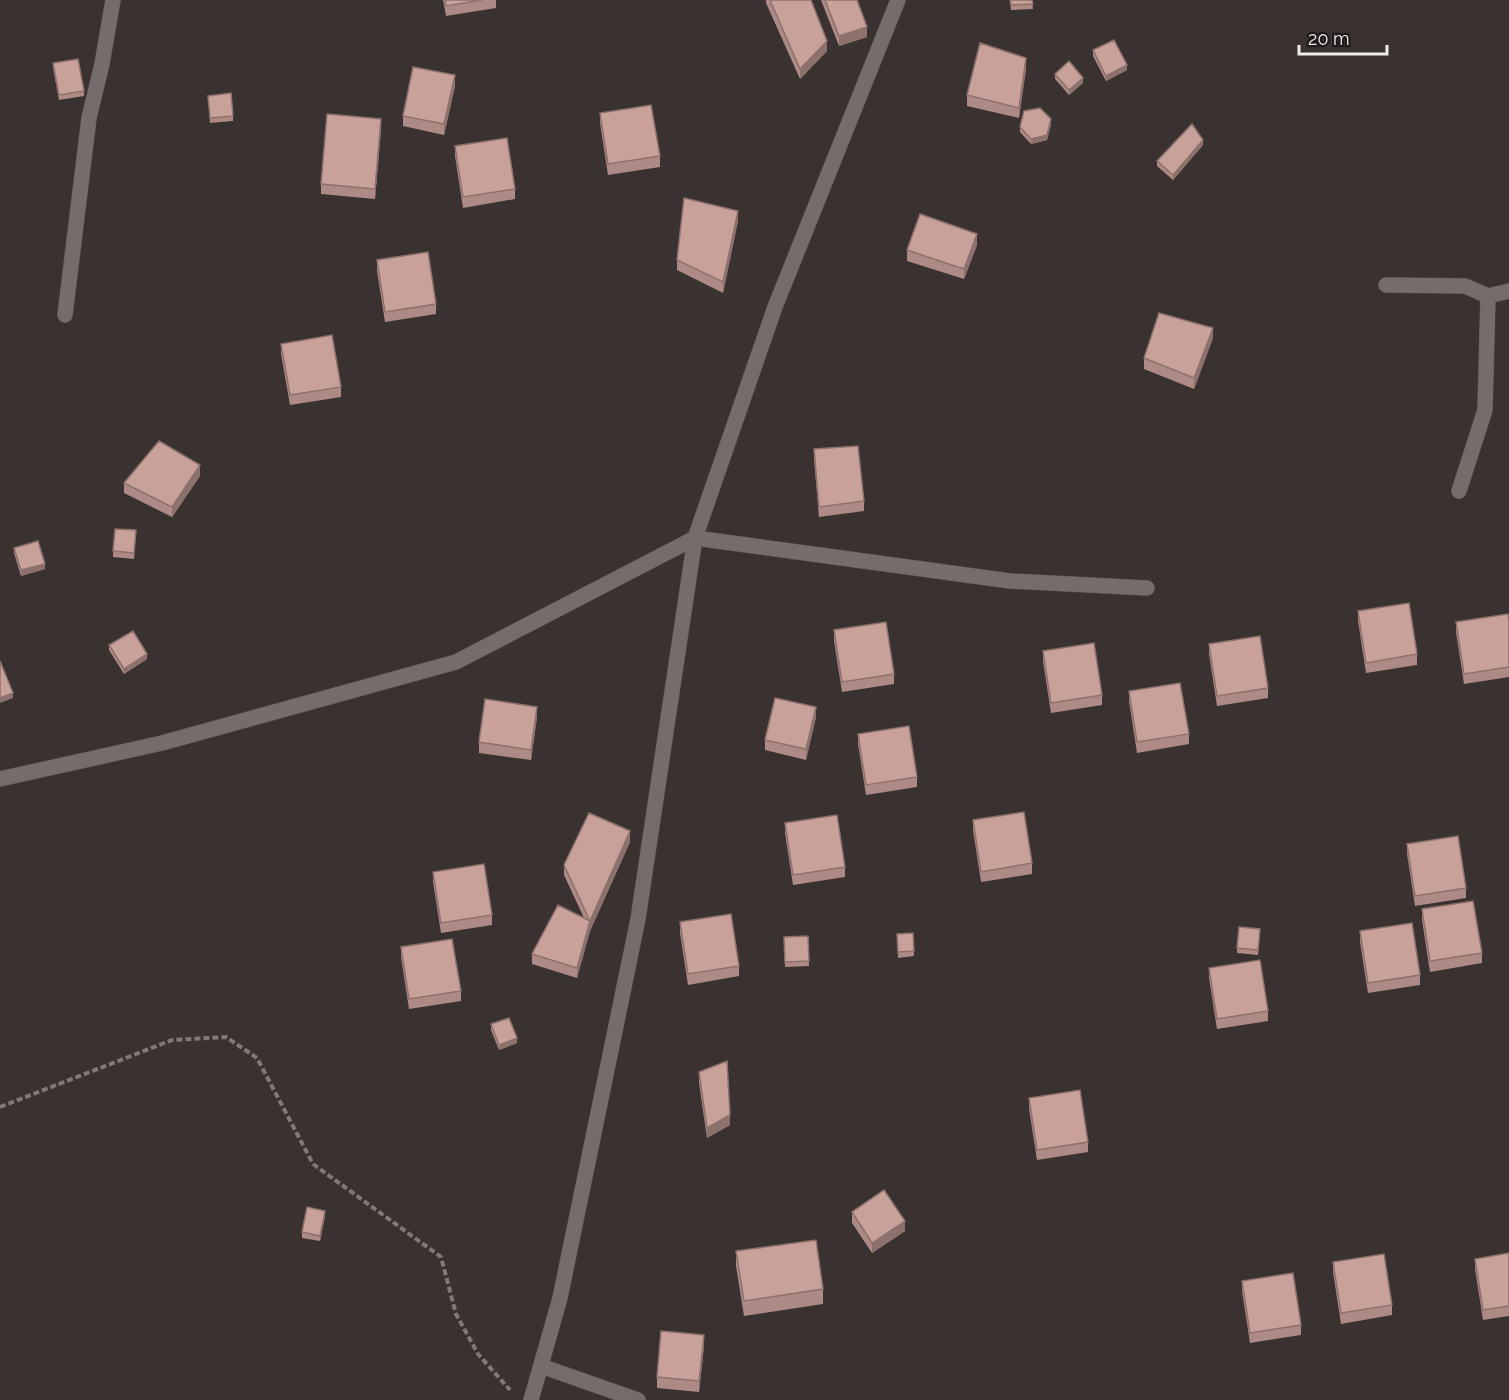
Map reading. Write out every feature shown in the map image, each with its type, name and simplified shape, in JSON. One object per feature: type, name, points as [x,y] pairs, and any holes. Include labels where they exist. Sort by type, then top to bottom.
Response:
[{"type":"street","points":[[65,315],[89,118],[102,64],[113,0]]},
{"type":"street","points":[[531,1400],[560,1298],[638,919],[696,538],[775,307],[898,0]]},
{"type":"street","points":[[1386,285],[1465,286],[1488,296],[1509,291]]},
{"type":"street","points":[[1459,491],[1485,410],[1488,296]]},
{"type":"street","points":[[0,779],[162,743],[456,662],[696,538],[1010,581],[1147,588]]},
{"type":"street","points":[[541,1365],[638,1400]]},
{"type":"path","points":[[0,1107],[172,1040],[226,1037],[257,1058],[313,1164],[441,1257],[456,1314],[478,1354],[513,1392]]},
{"type":"building","points":[[445,0],[482,0],[446,6]]},
{"type":"building","points":[[770,0],[811,0],[827,41],[800,69]]},
{"type":"building","points":[[825,0],[857,0],[867,27],[839,36]]},
{"type":"building","points":[[1010,0],[1032,0],[1033,4],[1011,5]]},
{"type":"building","points":[[1114,40],[1127,65],[1106,76],[1093,50]]},
{"type":"building","points":[[980,43],[1026,58],[1019,108],[967,95]]},
{"type":"building","points":[[78,59],[84,91],[59,95],[53,63]]},
{"type":"building","points":[[1069,61],[1083,78],[1069,90],[1055,74]]},
{"type":"building","points":[[413,67],[455,75],[444,124],[403,116]]},
{"type":"building","points":[[231,93],[233,116],[210,118],[208,96]]},
{"type":"building","points":[[651,105],[660,156],[608,164],[600,113]]},
{"type":"building","points":[[1040,108],[1051,119],[1047,135],[1031,139],[1020,127],[1024,111]]},
{"type":"building","points":[[327,114],[381,119],[375,189],[321,184]]},
{"type":"building","points":[[1192,124],[1203,140],[1173,175],[1157,161]]},
{"type":"building","points":[[507,138],[515,189],[463,197],[455,146]]},
{"type":"building","points":[[684,198],[738,211],[723,282],[677,260]]},
{"type":"building","points":[[920,214],[977,234],[964,269],[907,250]]},
{"type":"building","points":[[428,252],[436,304],[385,312],[377,260]]},
{"type":"building","points":[[1159,313],[1213,328],[1194,378],[1144,358]]},
{"type":"building","points":[[332,335],[341,387],[290,395],[281,344]]},
{"type":"building","points":[[159,441],[200,465],[172,507],[124,483]]},
{"type":"building","points":[[858,446],[864,501],[819,507],[814,449]]},
{"type":"building","points":[[115,529],[136,530],[134,553],[113,551]]},
{"type":"building","points":[[38,541],[45,564],[21,570],[14,548]]},
{"type":"building","points":[[1409,603],[1417,654],[1366,663],[1358,611]]},
{"type":"building","points":[[1508,614],[1509,667],[1464,674],[1456,622]]},
{"type":"building","points":[[886,622],[894,674],[842,682],[834,630]]},
{"type":"building","points":[[133,631],[147,654],[124,669],[109,645]]},
{"type":"building","points":[[1260,636],[1268,688],[1217,696],[1209,644]]},
{"type":"building","points":[[1094,643],[1102,695],[1051,703],[1043,651]]},
{"type":"building","points":[[0,661],[13,693],[0,698]]},
{"type":"building","points":[[1180,683],[1189,734],[1137,742],[1129,691]]},
{"type":"building","points":[[775,698],[816,707],[806,749],[765,740]]},
{"type":"building","points":[[485,699],[537,707],[531,750],[479,742]]},
{"type":"building","points":[[909,726],[917,777],[866,785],[858,734]]},
{"type":"building","points":[[1024,812],[1032,863],[981,872],[973,820]]},
{"type":"building","points":[[589,813],[630,831],[590,921],[564,865]]},
{"type":"building","points":[[837,815],[845,867],[793,875],[785,823]]},
{"type":"building","points":[[1458,836],[1466,888],[1415,896],[1407,844]]},
{"type":"building","points":[[484,864],[492,915],[441,923],[433,872]]},
{"type":"building","points":[[1473,901],[1482,953],[1430,961],[1422,909]]},
{"type":"building","points":[[558,905],[590,921],[577,968],[532,954]]},
{"type":"building","points":[[731,914],[739,966],[688,974],[680,922]]},
{"type":"building","points":[[1412,923],[1420,975],[1368,983],[1360,931]]},
{"type":"building","points":[[1239,927],[1260,929],[1258,950],[1237,948]]},
{"type":"building","points":[[913,933],[914,951],[898,952],[897,934]]},
{"type":"building","points":[[808,936],[809,961],[785,962],[784,937]]},
{"type":"building","points":[[452,939],[461,991],[409,999],[401,947]]},
{"type":"building","points":[[1260,960],[1268,1011],[1217,1019],[1209,968]]},
{"type":"building","points":[[509,1018],[517,1038],[499,1045],[491,1024]]},
{"type":"building","points":[[727,1061],[730,1115],[707,1128],[699,1072]]},
{"type":"building","points":[[1080,1090],[1088,1142],[1037,1150],[1029,1098]]},
{"type":"building","points":[[884,1190],[905,1221],[872,1243],[852,1212]]},
{"type":"building","points":[[307,1207],[325,1211],[320,1236],[302,1232]]},
{"type":"building","points":[[816,1240],[823,1289],[744,1301],[736,1251]]},
{"type":"building","points":[[1509,1253],[1509,1306],[1483,1310],[1475,1259]]},
{"type":"building","points":[[1384,1254],[1392,1305],[1341,1313],[1333,1262]]},
{"type":"building","points":[[1293,1273],[1301,1325],[1250,1333],[1242,1281]]},
{"type":"building","points":[[661,1331],[704,1335],[699,1381],[657,1377]]}]
